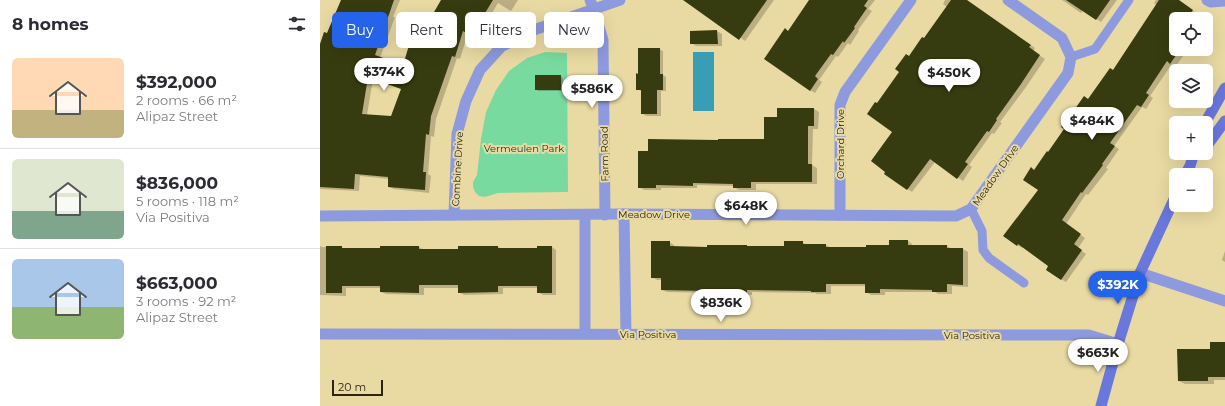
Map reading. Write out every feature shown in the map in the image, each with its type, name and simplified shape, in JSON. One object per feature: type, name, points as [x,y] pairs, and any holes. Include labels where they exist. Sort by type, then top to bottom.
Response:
[{"type":"main road","points":[[1209,116],[1225,88]]},
{"type":"main road","points":[[1213,137],[1225,121]]},
{"type":"main road","points":[[1190,168],[1196,160]]},
{"type":"main road","points":[[1101,406],[1140,273],[1169,210]]},
{"type":"street","name":"Combine Drive","points":[[454,215],[457,134],[466,101],[480,70],[500,47],[528,32],[592,5],[620,0]]},
{"type":"street","name":"Orchard Drive","points":[[840,214],[840,105],[845,92],[910,0]]},
{"type":"street","points":[[1008,0],[1062,38],[1071,57]]},
{"type":"street","points":[[1207,0],[1211,2],[1225,1]]},
{"type":"street","name":"Farm Road","points":[[592,5],[603,40],[605,214]]},
{"type":"street","name":"Meadow Drive","points":[[320,216],[840,214],[956,216],[972,209],[1068,73],[1071,57]]},
{"type":"street","points":[[624,214],[626,334]]},
{"type":"street","points":[[585,215],[585,334]]},
{"type":"street","points":[[1140,273],[1225,301]]},
{"type":"street","name":"Via Positiva","points":[[320,334],[1088,335],[1118,344]]},
{"type":"lane","points":[[1071,57],[1095,50],[1130,0]]},
{"type":"lane","points":[[972,209],[982,231],[983,250],[989,258],[1024,283]]},
{"type":"green space","name":"Vermeulen Park","points":[[545,52],[567,53],[568,192],[498,193],[485,197],[479,196],[475,192],[473,182],[477,175],[486,112],[496,90],[509,71],[527,58]]},
{"type":"water","points":[[693,52],[714,52],[714,111],[693,111]]},
{"type":"building","points":[[341,0],[394,0],[388,17],[388,12],[336,12]]},
{"type":"building","points":[[441,0],[493,0],[486,12],[465,12],[465,32],[463,31],[455,57],[452,56],[431,116],[429,135],[426,134],[423,172],[426,172],[425,190],[388,187],[388,177],[355,174],[354,189],[320,187],[320,44],[324,32],[327,33],[332,21],[332,48],[377,48],[375,55],[403,65],[408,48],[457,48],[457,12],[434,12]],"holes":[[[368,77],[401,89],[391,116],[362,114]]]},
{"type":"building","points":[[683,0],[767,0],[739,40]]},
{"type":"building","points":[[809,0],[868,0],[864,6],[867,8],[854,27],[855,28],[833,55],[831,54],[815,76],[818,79],[810,91],[764,59],[785,28],[788,31]]},
{"type":"building","points":[[951,0],[967,0],[1031,45],[1029,47],[1040,55],[996,119],[997,120],[989,132],[987,131],[965,162],[968,164],[957,179],[930,159],[907,190],[884,174],[885,172],[871,161],[892,132],[867,114],[875,102],[877,103],[899,72],[895,69],[906,54],[909,56],[922,37],[924,38]]},
{"type":"building","points":[[1066,0],[1110,0],[1096,20]]},
{"type":"building","points":[[1159,0],[1179,0],[1193,10],[1192,12],[1169,12],[1169,56],[1176,56],[1170,64],[1167,61],[1146,93],[1149,95],[1141,107],[1137,105],[1110,143],[1115,146],[1102,164],[1103,165],[1082,193],[1081,192],[1062,220],[1081,234],[1074,244],[1082,250],[1061,280],[1046,270],[1048,266],[1018,244],[1017,246],[1003,236],[1038,190],[1023,180],[1031,167],[1034,170],[1047,151],[1048,152],[1064,129],[1061,127],[1084,96],[1088,99],[1110,68],[1113,70]]},
{"type":"building","points":[[717,30],[718,44],[690,44],[690,31]]},
{"type":"building","points":[[638,48],[660,48],[660,74],[663,74],[663,90],[657,90],[657,114],[641,114],[641,90],[636,90],[636,73],[638,74]]},
{"type":"building","points":[[535,75],[561,75],[561,90],[535,90]]},
{"type":"building","points":[[777,108],[814,108],[814,126],[808,126],[808,164],[812,164],[812,182],[751,182],[751,188],[733,188],[733,184],[693,183],[693,186],[656,185],[656,188],[638,188],[638,151],[648,151],[648,139],[764,139],[764,117],[777,117]]},
{"type":"building","points":[[889,240],[908,240],[908,245],[947,245],[947,248],[963,248],[963,285],[947,284],[947,292],[932,292],[932,290],[880,289],[880,293],[865,293],[865,284],[826,284],[826,292],[747,290],[747,293],[732,293],[661,290],[661,278],[651,278],[651,241],[670,241],[670,246],[784,246],[784,241],[803,241],[803,244],[826,244],[826,247],[866,247],[866,245],[889,245]]},
{"type":"building","points":[[326,246],[342,246],[342,248],[380,248],[380,246],[419,246],[419,249],[458,249],[458,246],[537,248],[537,246],[552,246],[552,293],[537,293],[537,286],[498,286],[498,292],[458,293],[458,285],[419,285],[419,293],[380,292],[380,286],[342,286],[342,293],[326,293]]},
{"type":"building","points":[[1210,342],[1225,342],[1225,377],[1208,377],[1208,381],[1178,381],[1177,349],[1210,349]]}]
